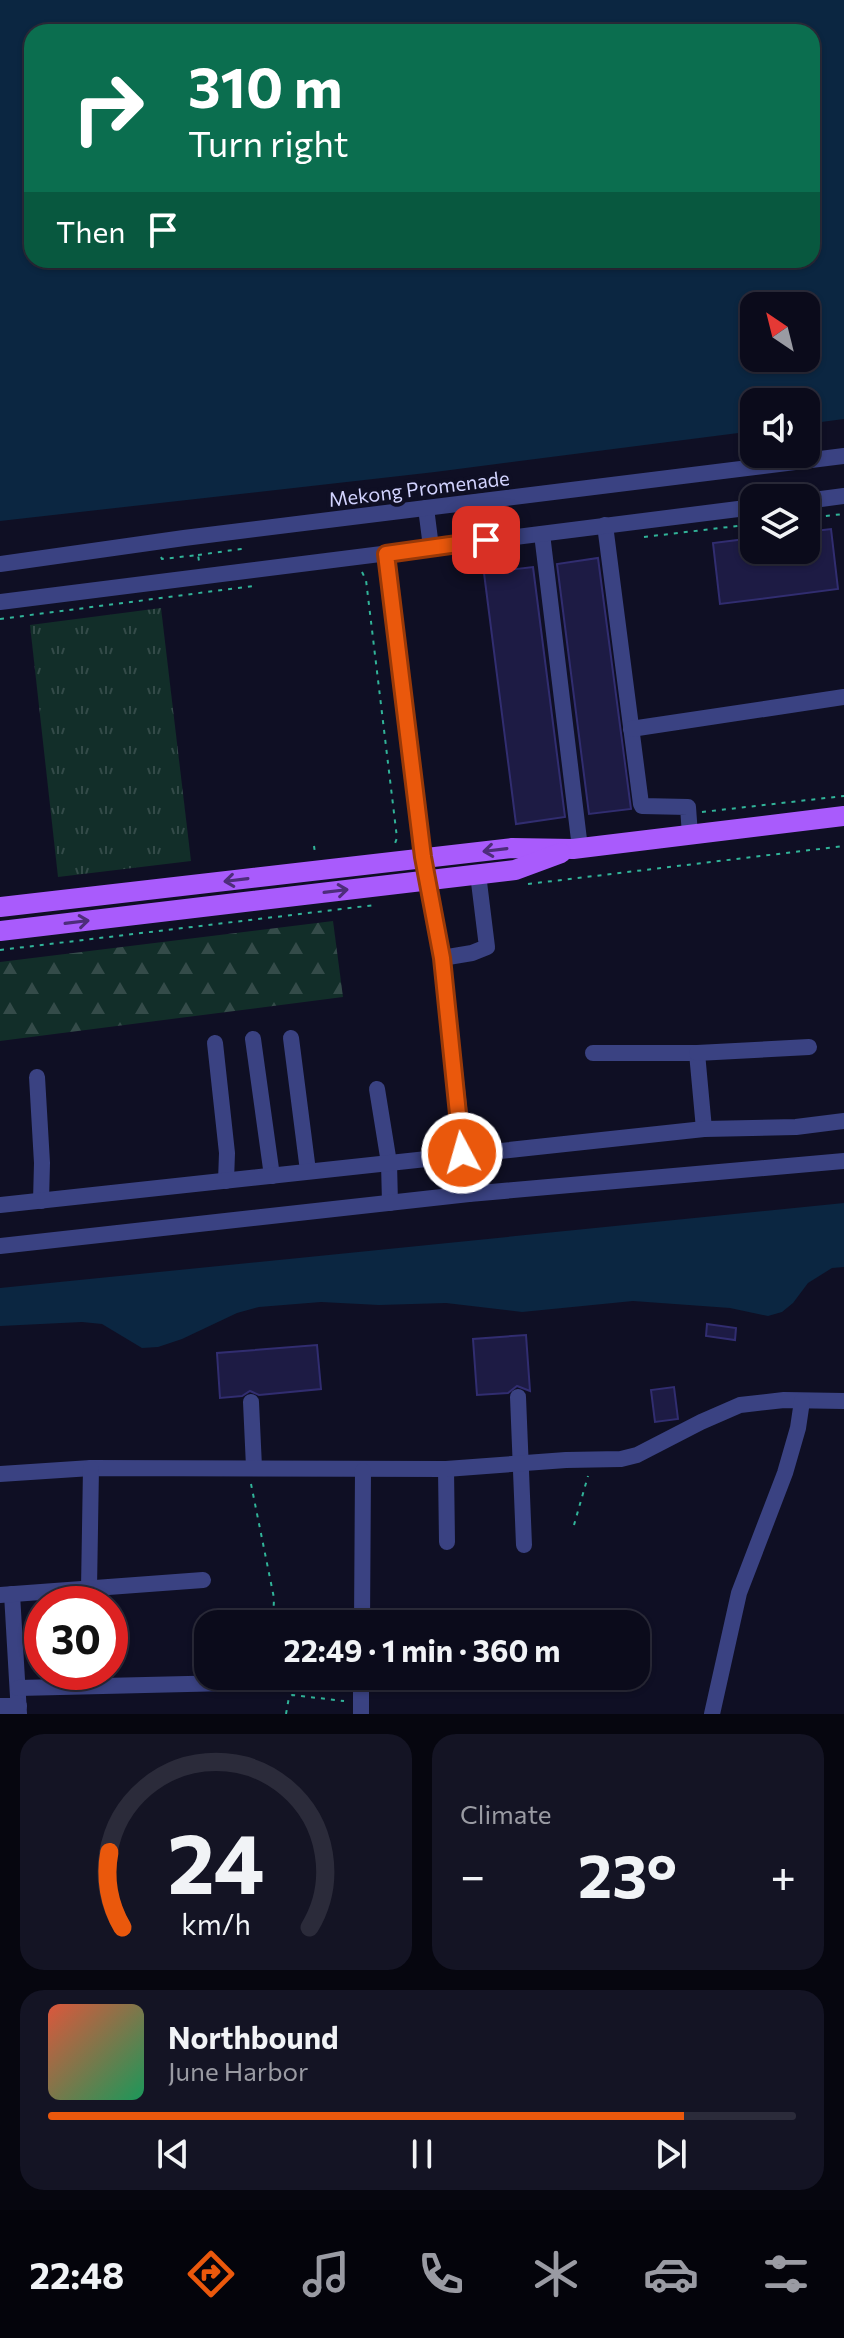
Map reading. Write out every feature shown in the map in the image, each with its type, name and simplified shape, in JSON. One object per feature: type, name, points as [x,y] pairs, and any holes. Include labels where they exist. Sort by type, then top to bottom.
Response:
[{"type":"main road","points":[[0,931],[515,870],[576,849],[689,824],[844,816]]},
{"type":"main road","points":[[0,907],[512,848],[576,849]]},
{"type":"street","name":"Mekong Promenade","points":[[0,564],[844,456]]},
{"type":"street","points":[[820,499],[844,496]]},
{"type":"street","points":[[426,508],[431,547]]},
{"type":"street","points":[[0,602],[740,509]]},
{"type":"street","points":[[605,525],[642,806],[688,807],[689,824]]},
{"type":"street","points":[[542,534],[576,849]]},
{"type":"street","points":[[386,554],[423,857],[442,958],[469,1194]]},
{"type":"street","points":[[631,729],[844,697]]},
{"type":"street","points":[[442,958],[487,947],[478,874]]},
{"type":"street","points":[[291,1038],[308,1171]]},
{"type":"street","points":[[253,1039],[272,1176]]},
{"type":"street","points":[[215,1043],[227,1153],[226,1181]]},
{"type":"street","points":[[593,1053],[697,1053],[809,1047]]},
{"type":"street","points":[[697,1053],[704,1129]]},
{"type":"street","points":[[37,1077],[41,1201]]},
{"type":"street","points":[[377,1089],[389,1163],[390,1203]]},
{"type":"street","points":[[0,1205],[462,1153],[704,1129],[796,1127],[844,1121]]},
{"type":"street","points":[[0,1246],[469,1194],[844,1161]]},
{"type":"street","points":[[518,1397],[524,1545]]},
{"type":"street","points":[[712,1714],[739,1593],[785,1473],[802,1401]]},
{"type":"street","points":[[0,1474],[91,1468],[446,1469],[628,1458],[740,1405],[844,1401]]},
{"type":"street","points":[[251,1402],[251,1467]]},
{"type":"street","points":[[89,1586],[91,1468]]},
{"type":"street","points":[[446,1469],[447,1542]]},
{"type":"street","points":[[362,1610],[363,1471]]},
{"type":"street","points":[[127,1586],[203,1580]]},
{"type":"street","points":[[0,1706],[19,1710],[6,1595]]},
{"type":"street","points":[[18,1688],[194,1684]]},
{"type":"path","points":[[820,517],[844,514]]},
{"type":"path","points":[[637,538],[740,526]]},
{"type":"path","points":[[361,572],[366,580],[397,838]]},
{"type":"path","points":[[0,619],[256,586]]},
{"type":"path","points":[[689,824],[844,796]]},
{"type":"path","points":[[314,846],[315,858]]},
{"type":"path","points":[[574,1525],[587,1488],[591,1460]]},
{"type":"path","points":[[251,1467],[274,1610]]},
{"type":"path","points":[[286,1714],[292,1695],[361,1709]]},
{"type":"green space","points":[[161,608],[191,861],[58,877],[30,625]]},
{"type":"green space","points":[[333,921],[343,997],[0,1041],[0,962]]},
{"type":"water","points":[[0,0],[844,0],[844,419],[820,422],[820,388],[740,388],[740,433],[435,472],[0,521]]},
{"type":"water","points":[[844,1203],[844,1267],[832,1268],[808,1283],[793,1303],[782,1312],[768,1316],[730,1308],[633,1301],[522,1312],[446,1303],[379,1305],[321,1302],[259,1307],[237,1313],[182,1339],[158,1347],[142,1348],[102,1324],[0,1326],[0,1288]]},
{"type":"building","points":[[831,529],[838,589],[720,604],[713,543],[740,540],[740,564],[820,564],[820,530]]},
{"type":"building","points":[[598,558],[631,809],[589,814],[557,564]]},
{"type":"building","points":[[533,567],[565,817],[516,824],[484,573]]},
{"type":"building","points":[[707,1324],[736,1328],[735,1340],[706,1336]]},
{"type":"building","points":[[526,1335],[530,1391],[517,1386],[508,1393],[477,1395],[473,1339]]},
{"type":"building","points":[[317,1345],[321,1389],[259,1395],[250,1391],[242,1396],[220,1398],[217,1353]]},
{"type":"building","points":[[674,1387],[678,1419],[655,1422],[651,1390]]},
{"type":"route","points":[[462,1153],[442,958],[423,857],[386,554],[486,540]]}]
